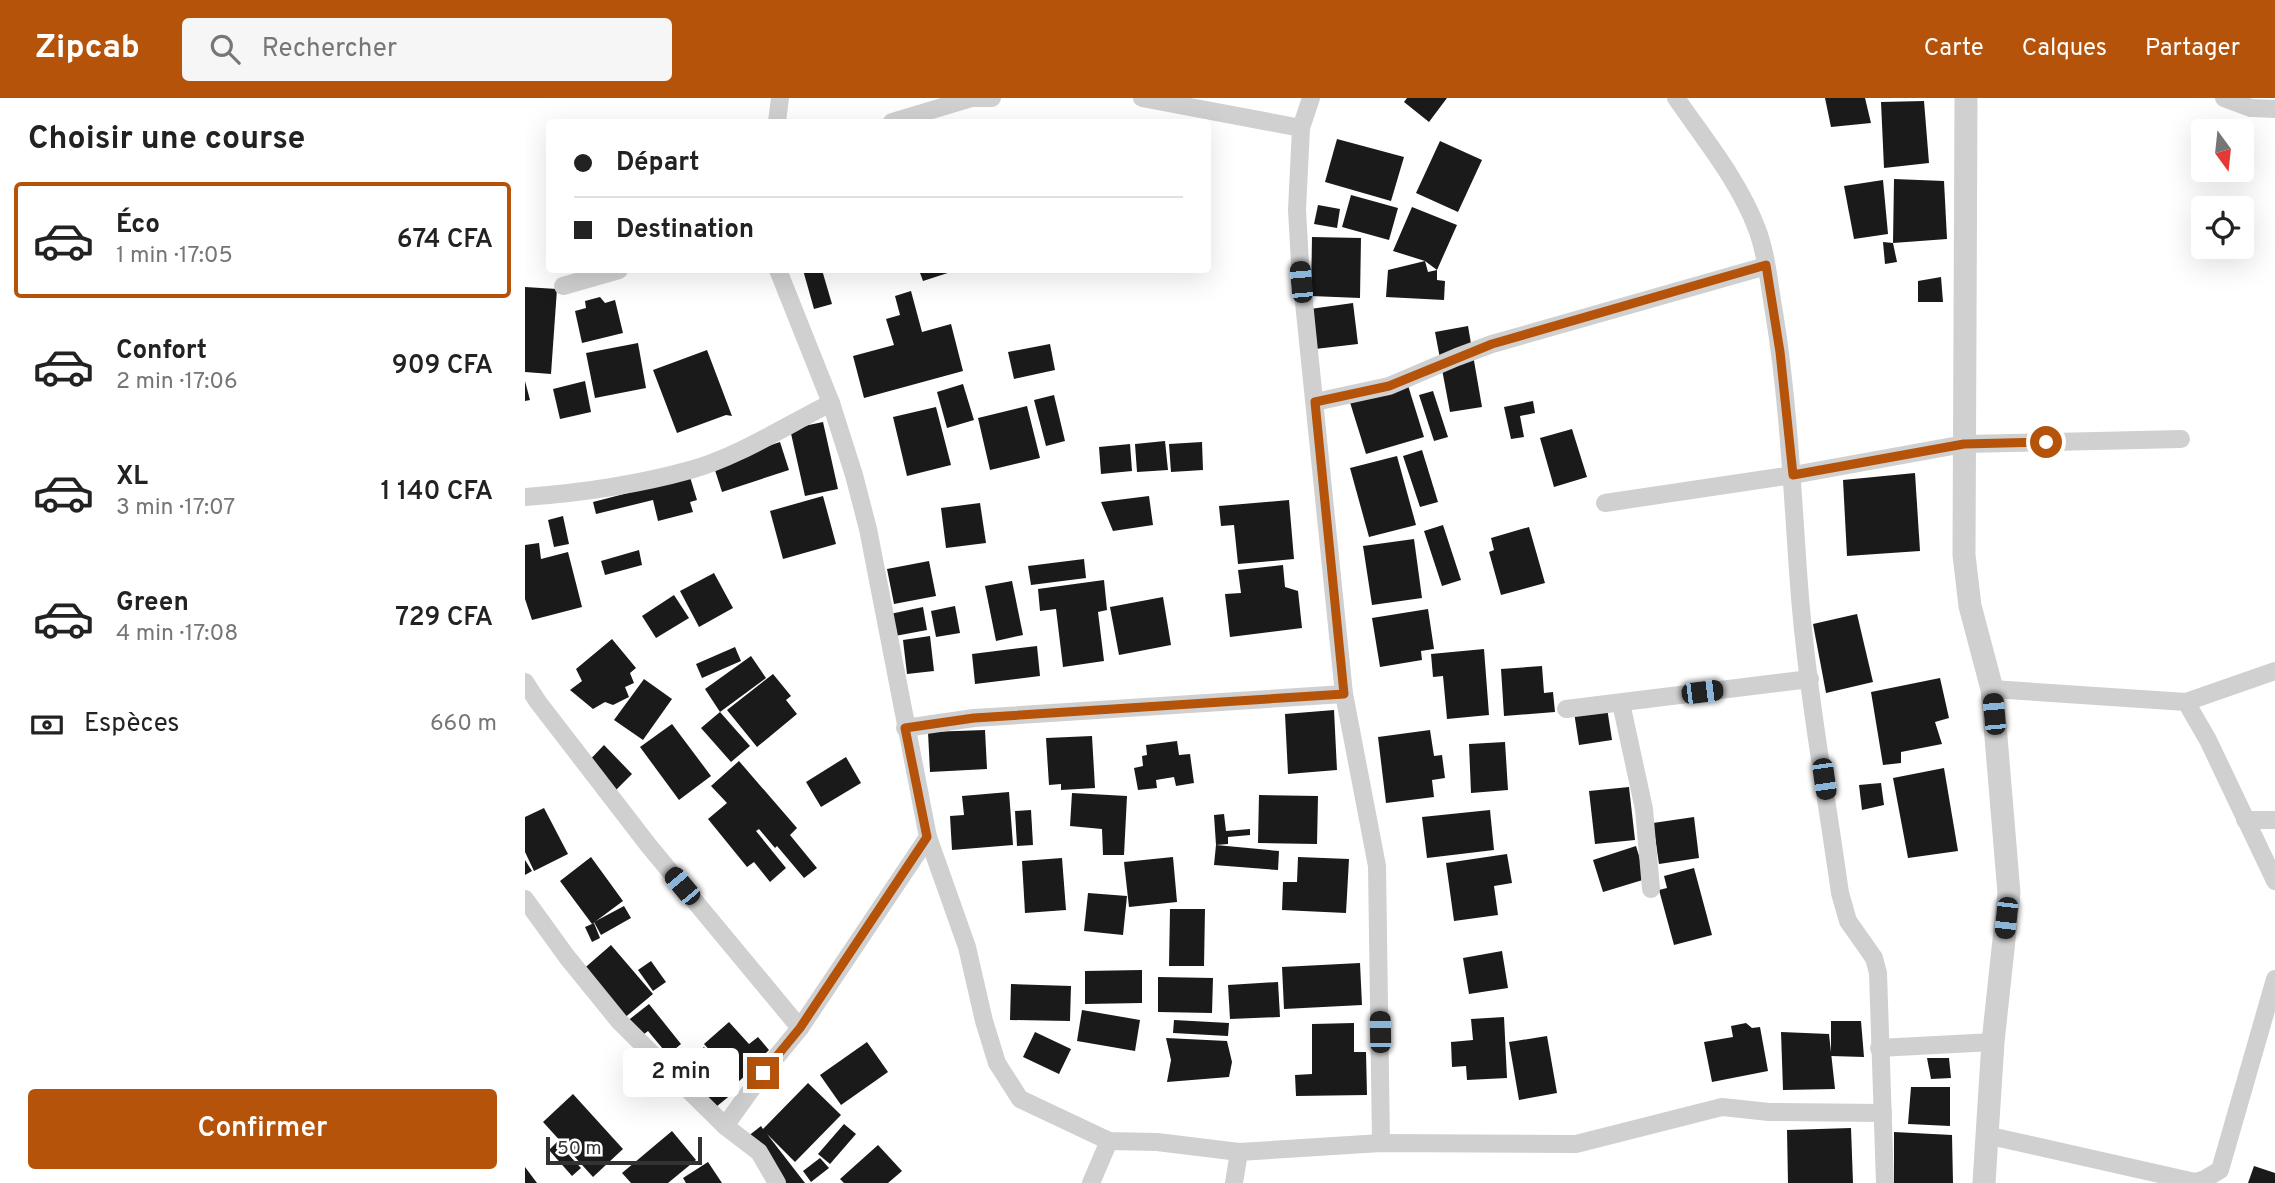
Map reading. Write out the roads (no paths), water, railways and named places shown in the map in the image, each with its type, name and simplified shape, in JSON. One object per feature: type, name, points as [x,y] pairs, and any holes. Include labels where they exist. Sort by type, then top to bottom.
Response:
[{"type":"street","points":[[780,98],[781,119]]},
{"type":"street","points":[[902,119],[972,98],[992,98]]},
{"type":"street","points":[[1142,98],[1301,128]]},
{"type":"street","points":[[1311,98],[1301,128],[1297,209],[1300,263],[1344,694],[1377,866],[1381,1143]]},
{"type":"street","points":[[1676,98],[1740,192],[1758,230],[1766,265],[1780,352],[1793,475],[1798,574],[1810,679],[1840,893],[1848,921],[1874,958],[1878,973],[1885,1183]]},
{"type":"street","points":[[1966,98],[1963,555],[1970,606],[1991,690],[2009,893],[1993,1042],[1984,1183]]},
{"type":"street","points":[[2224,98],[2251,108],[2275,109]]},
{"type":"street","points":[[1315,402],[1389,386],[1492,344],[1766,265]]},
{"type":"street","points":[[563,286],[608,273]]},
{"type":"street","points":[[779,273],[831,403],[854,475],[868,529],[927,837],[967,947],[997,1063],[1020,1099],[1109,1141],[1157,1142],[1239,1152],[1381,1143],[1576,1144],[1722,1107],[1769,1112],[1883,1112]]},
{"type":"street","points":[[525,497],[577,493],[691,470],[725,457],[831,403]]},
{"type":"street","points":[[1605,503],[1793,475],[1964,444],[2181,439]]},
{"type":"street","points":[[1991,690],[2186,702],[2275,671]]},
{"type":"street","points":[[1566,709],[1810,679]]},
{"type":"street","points":[[525,682],[649,846],[800,1028]]},
{"type":"street","points":[[905,728],[974,718],[1344,694]]},
{"type":"street","points":[[2186,702],[2208,740],[2275,881]]},
{"type":"street","points":[[1621,703],[1644,809],[1651,889]]},
{"type":"street","points":[[2245,820],[2275,820]]},
{"type":"street","points":[[725,1126],[800,1028],[927,837]]},
{"type":"street","points":[[525,899],[567,957],[619,1021],[725,1126],[759,1152],[777,1183]]},
{"type":"street","points":[[1986,1135],[2195,1182],[2205,1180],[2220,1170],[2275,979]]},
{"type":"street","points":[[1879,1048],[1993,1042]]},
{"type":"street","points":[[1091,1183],[1109,1141]]},
{"type":"street","points":[[1234,1183],[1239,1152]]}]
